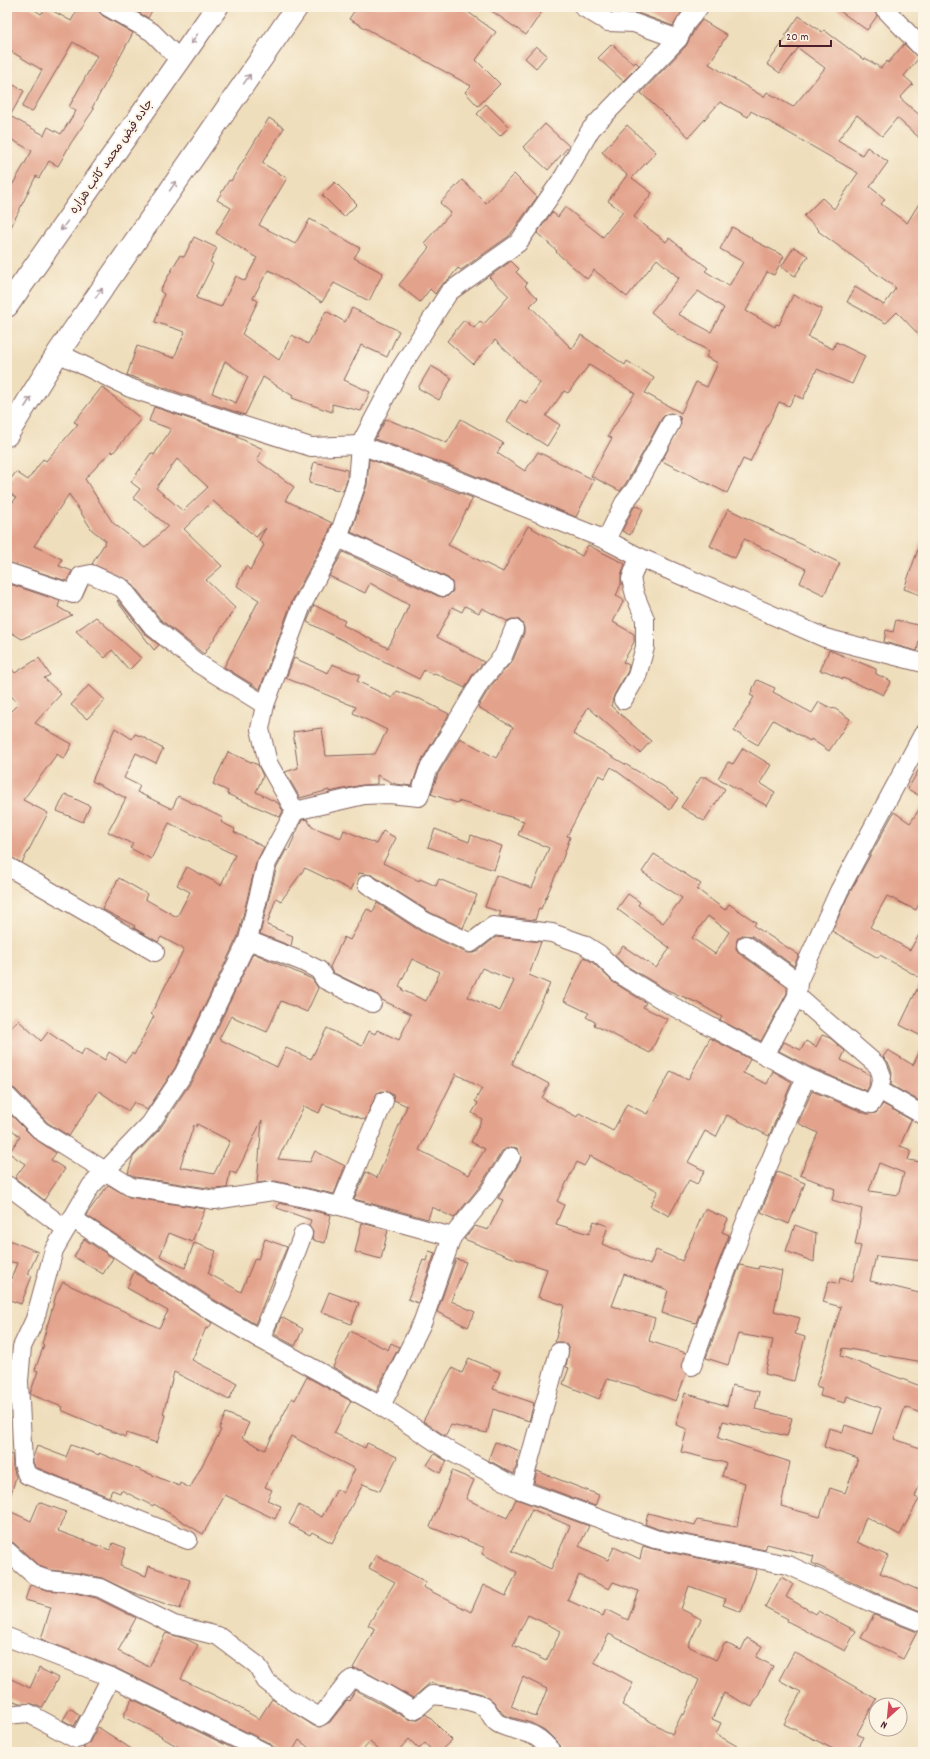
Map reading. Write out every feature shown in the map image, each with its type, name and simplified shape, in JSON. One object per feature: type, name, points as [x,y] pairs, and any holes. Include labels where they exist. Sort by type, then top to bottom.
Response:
[{"type":"main road","name":"جاده فیض محمد کاتب هزاره","points":[[7,306],[216,7]]},
{"type":"main road","points":[[7,435],[58,352],[283,17],[297,7]]},
{"type":"street","points":[[108,7],[152,32],[180,60]]},
{"type":"street","points":[[583,7],[608,22],[634,23],[678,39]]},
{"type":"street","points":[[295,811],[268,762],[260,729],[265,705],[302,605],[338,538],[358,482],[360,446],[400,369],[449,292],[518,243],[564,176],[591,129],[678,39],[686,23],[699,7]]},
{"type":"street","points":[[883,7],[923,49]]},
{"type":"street","points":[[58,352],[130,388],[311,447],[360,446],[447,476],[606,540],[640,557],[825,638],[923,663]]},
{"type":"street","points":[[606,540],[624,503],[635,490],[671,423]]},
{"type":"street","points":[[338,538],[443,587]]},
{"type":"street","points":[[624,700],[636,676],[645,648],[645,619],[634,595],[631,580],[640,557]]},
{"type":"street","points":[[7,572],[73,594],[81,576],[91,574],[122,588],[153,627],[196,662],[265,705]]},
{"type":"street","points":[[188,1540],[27,1475],[23,1464],[19,1381],[15,1347],[35,1319],[54,1250],[91,1186],[150,1124],[184,1073],[248,940],[266,865],[295,811],[364,795],[389,794],[419,797],[428,770],[481,681],[503,656],[514,629]]},
{"type":"street","points":[[765,1055],[798,989],[839,891],[923,734]]},
{"type":"street","points":[[7,866],[155,952]]},
{"type":"street","points":[[367,884],[426,922],[471,943],[493,926],[552,934],[583,944],[599,954],[618,973],[674,1007],[806,1077],[867,1104],[871,1104],[879,1090],[882,1076],[878,1066],[798,989],[746,945]]},
{"type":"street","points":[[248,940],[319,970],[325,980],[372,1003]]},
{"type":"street","points":[[692,1366],[714,1301],[749,1211],[806,1077]]},
{"type":"street","points":[[879,1090],[923,1115]]},
{"type":"street","points":[[7,1096],[41,1131],[106,1170],[131,1187],[215,1200],[273,1191],[340,1206],[452,1237]]},
{"type":"street","points":[[340,1206],[384,1101]]},
{"type":"street","points":[[381,1406],[423,1321],[452,1237],[489,1192],[511,1157]]},
{"type":"street","points":[[7,1185],[207,1308],[381,1406],[448,1450],[520,1490],[655,1539],[788,1565],[870,1602],[923,1623]]},
{"type":"street","points":[[260,1339],[281,1292],[303,1234]]},
{"type":"street","points":[[520,1490],[559,1352]]},
{"type":"street","points":[[7,1552],[34,1575],[48,1580],[77,1583],[100,1588],[174,1625],[218,1636],[257,1665],[266,1681],[286,1697],[318,1717],[322,1715],[352,1679],[384,1693],[413,1710],[432,1695],[444,1696],[483,1706],[489,1711],[492,1720],[499,1724],[536,1736],[552,1752]]},
{"type":"street","points":[[7,1637],[111,1677],[264,1752]]},
{"type":"street","points":[[7,1715],[28,1713],[76,1739],[80,1738],[111,1677]]},
{"type":"building","points":[[7,7],[30,7],[41,14],[46,7],[71,21],[79,7],[98,7],[99,12],[103,16],[133,33],[92,108],[94,109],[71,143],[58,166],[49,161],[39,178],[36,176],[7,235],[7,194],[32,151],[7,137],[7,81],[24,91],[10,116],[44,135],[48,127],[61,134],[76,111],[69,107],[97,56],[73,42],[32,112],[22,107],[42,70],[7,49]]},
{"type":"building","points":[[129,7],[154,7],[148,18]]},
{"type":"building","points":[[357,7],[461,7],[496,32],[476,60],[500,84],[478,106],[465,92],[471,86],[349,19]]},
{"type":"building","points":[[486,7],[545,7],[526,35]]},
{"type":"building","points":[[622,7],[685,7],[673,26],[638,13],[631,12]]},
{"type":"building","points":[[834,7],[873,7],[877,16],[867,30]]},
{"type":"building","points":[[799,16],[822,32],[824,30],[864,60],[865,58],[881,68],[887,61],[888,63],[904,44],[919,58],[904,76],[913,84],[900,98],[923,118],[923,141],[897,118],[882,136],[857,115],[838,140],[862,155],[867,147],[888,162],[870,187],[885,199],[881,204],[907,223],[923,197],[923,339],[897,312],[886,323],[847,302],[855,287],[884,305],[896,288],[818,231],[819,230],[804,216],[822,198],[834,209],[858,173],[751,111],[748,117],[720,102],[689,137],[641,93],[686,46],[695,29],[702,20],[727,35],[709,64],[764,97],[767,92],[793,107],[825,68],[798,48],[780,73],[767,64],[787,37],[785,36]]},
{"type":"building","points":[[612,44],[633,64],[636,62],[639,65],[623,81],[598,58]]},
{"type":"building","points":[[536,46],[547,55],[536,68],[525,58]]},
{"type":"building","points":[[486,104],[509,127],[500,136],[477,114]]},
{"type":"building","points":[[269,118],[284,128],[262,163],[287,178],[259,225],[295,244],[310,219],[360,248],[354,258],[383,273],[369,301],[334,283],[322,302],[268,270],[253,298],[258,301],[242,334],[279,360],[292,335],[308,344],[326,311],[345,322],[352,308],[399,331],[387,357],[361,345],[344,380],[370,392],[361,411],[332,404],[332,412],[292,398],[293,396],[263,377],[245,415],[127,375],[137,346],[174,358],[185,332],[155,322],[164,294],[160,291],[180,255],[184,257],[194,237],[217,248],[210,262],[213,264],[196,298],[221,307],[236,276],[245,281],[257,258],[216,233],[231,208],[217,200],[229,180],[231,181]],"holes":[[[225,361],[248,377],[236,403],[212,393]]]},
{"type":"building","points":[[545,124],[569,146],[548,170],[523,147]]},
{"type":"building","points":[[627,125],[656,152],[632,178],[652,193],[634,217],[666,242],[669,238],[708,268],[705,271],[729,286],[743,262],[720,249],[732,227],[752,238],[751,239],[784,256],[774,275],[767,272],[746,311],[775,327],[776,324],[779,325],[793,295],[822,309],[808,337],[833,349],[836,342],[865,356],[852,384],[817,369],[803,399],[795,395],[789,406],[779,402],[750,462],[743,459],[727,493],[662,461],[681,423],[680,417],[671,413],[666,414],[662,418],[626,483],[620,491],[591,476],[612,438],[608,436],[635,393],[589,365],[568,393],[564,391],[546,416],[560,425],[547,446],[507,421],[520,400],[526,403],[540,383],[495,340],[473,364],[447,341],[464,320],[474,328],[480,321],[484,324],[509,296],[489,277],[511,261],[519,269],[516,272],[527,283],[525,286],[538,298],[530,306],[572,349],[581,335],[625,365],[627,361],[654,378],[645,393],[681,413],[696,382],[707,387],[718,363],[706,357],[709,351],[678,334],[651,312],[679,278],[657,259],[627,297],[594,270],[587,279],[537,233],[552,212],[558,217],[565,207],[603,237],[623,212],[608,201],[627,175],[602,152]],"holes":[[[698,291],[724,308],[711,332],[678,314]]]},
{"type":"building","points":[[514,174],[537,197],[509,236],[461,270],[458,268],[449,279],[440,286],[435,294],[430,289],[420,302],[399,285],[429,248],[424,243],[451,213],[440,203],[462,180],[486,203]]},
{"type":"building","points":[[335,182],[357,204],[344,217],[322,195]]},
{"type":"building","points":[[794,247],[808,256],[795,276],[781,267]]},
{"type":"building","points":[[431,366],[452,378],[439,400],[418,388]]},
{"type":"building","points":[[102,387],[141,419],[113,453],[111,451],[85,479],[113,523],[145,548],[168,526],[133,498],[140,489],[131,482],[151,453],[154,455],[171,429],[149,421],[154,407],[238,435],[237,437],[263,449],[257,460],[294,487],[285,500],[332,523],[328,534],[292,601],[260,689],[224,667],[259,600],[237,586],[246,566],[250,570],[264,545],[259,540],[266,528],[256,537],[213,501],[184,529],[222,566],[206,580],[235,608],[204,654],[161,620],[130,581],[92,564],[106,541],[92,530],[69,494],[34,546],[62,559],[59,566],[72,571],[67,581],[7,562],[7,510],[16,498],[7,491],[7,484],[16,472],[28,480],[43,459],[46,461],[78,424],[74,422]],"holes":[[[177,459],[208,487],[183,511],[156,488]]]},
{"type":"building","points":[[386,419],[412,429],[413,428],[447,443],[461,419],[503,443],[497,453],[525,471],[538,452],[594,480],[576,517],[451,466],[375,439]]},
{"type":"building","points":[[369,459],[473,498],[448,545],[503,572],[528,526],[582,556],[588,545],[625,564],[621,576],[621,584],[616,596],[624,600],[613,622],[634,634],[634,642],[623,662],[629,665],[628,671],[614,695],[611,706],[651,741],[640,753],[588,707],[573,734],[663,786],[678,798],[670,810],[611,767],[605,778],[599,775],[567,836],[570,837],[563,858],[541,909],[539,908],[535,920],[499,916],[501,912],[485,907],[496,875],[532,888],[549,848],[518,835],[524,821],[458,801],[457,803],[431,794],[438,774],[460,738],[496,758],[513,727],[478,707],[490,687],[513,660],[524,633],[522,623],[518,619],[507,621],[482,608],[479,613],[465,606],[462,612],[452,607],[437,637],[484,662],[473,674],[465,688],[435,673],[434,675],[424,670],[419,679],[307,622],[314,605],[345,621],[343,625],[388,648],[402,621],[409,605],[370,583],[365,593],[329,576],[343,552],[438,596],[448,596],[453,591],[452,582],[448,578],[351,532],[367,485]]},
{"type":"building","points":[[314,462],[347,470],[347,480],[343,491],[309,483]]},
{"type":"building","points":[[635,505],[643,509],[630,535],[622,531]]},
{"type":"building","points":[[728,509],[840,563],[824,595],[800,583],[806,569],[744,539],[735,558],[710,546]]},
{"type":"building","points":[[921,541],[923,542],[923,596],[904,589]]},
{"type":"building","points":[[7,583],[60,601],[58,607],[72,615],[22,639],[7,630]]},
{"type":"building","points":[[118,600],[145,634],[159,645],[154,650],[117,601]]},
{"type":"building","points":[[96,617],[141,658],[129,670],[112,650],[105,658],[76,631]]},
{"type":"building","points":[[896,620],[922,626],[917,651],[884,642],[886,630],[893,632]]},
{"type":"building","points":[[829,650],[876,669],[876,674],[891,681],[883,695],[826,671],[820,671]]},
{"type":"building","points":[[39,658],[50,675],[44,678],[61,694],[35,723],[72,744],[64,759],[57,754],[23,800],[48,813],[22,863],[7,856],[7,715],[18,704],[7,691],[7,663],[15,673]]},
{"type":"building","points":[[294,658],[328,673],[332,664],[360,675],[357,681],[392,698],[397,691],[418,698],[449,714],[419,765],[412,786],[395,784],[377,775],[377,784],[362,785],[329,792],[329,790],[300,798],[285,772],[298,768],[293,732],[322,728],[326,756],[375,754],[387,730],[353,713],[356,707],[286,678]]},
{"type":"building","points":[[757,680],[775,688],[773,692],[812,713],[819,702],[833,709],[834,708],[850,719],[829,751],[811,739],[810,741],[773,720],[758,745],[734,731],[754,697],[750,695]]},
{"type":"building","points":[[89,685],[105,700],[87,719],[71,705]]},
{"type":"building","points":[[115,728],[132,739],[135,734],[163,749],[156,763],[136,753],[124,778],[140,786],[137,792],[172,809],[178,796],[223,818],[221,822],[235,829],[234,832],[264,847],[256,863],[238,936],[175,1068],[147,1110],[134,1102],[128,1111],[99,1091],[69,1136],[48,1123],[15,1089],[7,1086],[7,1032],[18,1020],[41,1041],[48,1032],[81,1055],[85,1048],[105,1060],[109,1052],[125,1062],[132,1053],[134,1055],[154,1016],[151,1014],[184,949],[161,937],[158,942],[134,928],[135,926],[102,909],[119,878],[147,894],[145,899],[177,917],[190,892],[177,885],[187,867],[221,885],[235,855],[169,823],[151,859],[130,848],[133,844],[108,832],[126,798],[92,781]]},
{"type":"building","points":[[743,748],[771,765],[760,783],[775,792],[767,806],[718,778],[728,762],[733,764]]},
{"type":"building","points":[[228,752],[258,765],[263,776],[256,792],[278,803],[283,811],[280,817],[227,794],[228,791],[213,784]]},
{"type":"building","points":[[923,762],[923,798],[908,789]]},
{"type":"building","points":[[701,777],[706,777],[725,789],[704,821],[681,807]]},
{"type":"building","points":[[65,794],[90,806],[83,822],[57,811]]},
{"type":"building","points":[[923,804],[923,896],[916,910],[887,896],[870,927],[910,950],[923,928],[923,1037],[900,1025],[922,979],[880,955],[878,958],[832,931],[848,896],[894,812],[910,823]]},
{"type":"building","points":[[307,819],[312,827],[341,838],[344,830],[376,844],[383,831],[396,838],[383,863],[419,881],[420,879],[436,886],[439,879],[477,895],[463,928],[431,913],[372,875],[359,873],[351,890],[305,868],[281,901],[276,898],[267,925],[293,936],[291,946],[260,934],[276,869],[286,850],[288,851],[302,820]]},
{"type":"building","points":[[435,829],[469,842],[471,835],[502,846],[494,870],[428,847]]},
{"type":"building","points":[[654,854],[701,884],[697,889],[725,910],[729,904],[756,922],[754,926],[799,955],[794,966],[752,936],[742,935],[737,939],[736,949],[740,954],[787,987],[787,993],[761,1041],[720,1020],[722,1017],[698,1003],[665,989],[625,965],[615,956],[623,946],[656,968],[670,948],[617,909],[628,894],[640,902],[638,905],[663,923],[682,898],[642,872]],"holes":[[[708,916],[729,932],[715,954],[692,938]]]},
{"type":"building","points":[[377,903],[420,931],[467,953],[477,952],[496,937],[541,942],[529,975],[550,984],[512,1064],[549,1084],[542,1098],[577,1117],[579,1113],[613,1131],[627,1104],[647,1114],[671,1071],[688,1080],[710,1038],[750,1059],[743,1073],[767,1084],[773,1071],[792,1082],[769,1136],[727,1115],[716,1137],[705,1131],[688,1162],[705,1171],[697,1184],[689,1180],[669,1216],[650,1206],[658,1191],[590,1156],[584,1166],[577,1162],[557,1201],[564,1205],[556,1224],[589,1234],[594,1221],[608,1226],[602,1244],[650,1265],[656,1250],[682,1261],[705,1209],[728,1219],[722,1232],[729,1235],[696,1323],[662,1313],[668,1290],[624,1274],[612,1306],[655,1318],[649,1341],[686,1353],[682,1368],[686,1374],[676,1401],[634,1386],[607,1379],[599,1399],[563,1384],[569,1368],[566,1367],[569,1350],[567,1345],[562,1342],[555,1342],[564,1305],[538,1297],[547,1269],[510,1257],[464,1239],[475,1226],[488,1230],[503,1200],[498,1198],[520,1162],[521,1157],[517,1148],[511,1147],[502,1151],[480,1186],[454,1218],[432,1207],[428,1219],[354,1199],[366,1172],[377,1178],[407,1106],[394,1100],[393,1095],[388,1092],[382,1091],[377,1093],[365,1120],[323,1104],[319,1113],[304,1106],[278,1159],[310,1162],[315,1151],[345,1166],[334,1194],[275,1181],[257,1183],[262,1120],[236,1174],[230,1171],[227,1188],[215,1189],[135,1177],[128,1173],[133,1157],[159,1130],[193,1079],[253,953],[312,979],[318,988],[307,1012],[281,1001],[267,1032],[231,1016],[219,1039],[277,1067],[286,1048],[311,1059],[327,1028],[362,1046],[369,1031],[375,1034],[377,1030],[399,1040],[411,1014],[382,1000],[377,994],[332,972],[330,967],[344,937],[350,940],[367,909],[373,912]],"holes":[[[412,959],[440,972],[426,1001],[402,990],[403,988],[399,986]],[[482,968],[514,981],[500,1011],[468,997]],[[456,1074],[482,1088],[475,1101],[478,1103],[472,1113],[482,1119],[471,1142],[485,1149],[469,1175],[419,1150]],[[197,1124],[230,1141],[214,1174],[180,1167],[194,1125],[196,1127]]]},
{"type":"building","points":[[584,957],[592,962],[613,982],[646,1003],[643,1007],[667,1019],[650,1053],[594,1025],[595,1022],[586,1017],[589,1013],[564,1001]]},
{"type":"building","points":[[822,1035],[830,1038],[845,1051],[841,1060],[870,1075],[869,1086],[866,1091],[810,1067],[779,1051],[784,1042],[801,1050],[806,1041],[816,1047]]},
{"type":"building","points":[[923,1045],[923,1103],[891,1085],[892,1072],[888,1062],[883,1057],[888,1050],[913,1065]]},
{"type":"building","points":[[812,1091],[867,1114],[876,1113],[883,1104],[911,1120],[900,1146],[911,1150],[908,1160],[921,1162],[919,1173],[923,1174],[923,1261],[876,1256],[870,1281],[923,1294],[923,1362],[843,1348],[841,1356],[923,1387],[923,1414],[905,1407],[894,1439],[923,1449],[923,1474],[915,1497],[919,1499],[900,1535],[866,1517],[857,1542],[888,1556],[880,1573],[923,1592],[923,1612],[874,1592],[812,1563],[814,1556],[767,1544],[765,1550],[658,1529],[645,1524],[648,1513],[695,1525],[697,1520],[737,1527],[745,1483],[722,1476],[726,1463],[681,1452],[687,1429],[676,1425],[685,1393],[727,1406],[732,1385],[759,1392],[755,1409],[792,1418],[787,1436],[723,1421],[718,1438],[790,1462],[781,1506],[820,1517],[830,1488],[845,1493],[858,1459],[824,1447],[829,1428],[843,1432],[845,1425],[872,1434],[881,1408],[847,1396],[845,1403],[820,1396],[822,1388],[816,1386],[841,1307],[823,1302],[829,1281],[839,1284],[840,1278],[852,1282],[861,1246],[855,1245],[862,1209],[832,1200],[835,1189],[800,1175],[818,1133],[798,1123]],"holes":[[[879,1163],[904,1173],[898,1195],[869,1191]]]},
{"type":"building","points":[[7,1111],[34,1138],[56,1153],[51,1160],[65,1169],[44,1200],[15,1178],[25,1164],[9,1153],[20,1137],[7,1125]]},
{"type":"building","points":[[777,1172],[805,1183],[789,1224],[761,1212]]},
{"type":"building","points":[[108,1185],[129,1197],[205,1209],[192,1242],[169,1233],[160,1256],[185,1268],[194,1243],[216,1251],[208,1273],[241,1292],[255,1258],[258,1259],[265,1239],[287,1247],[255,1324],[213,1299],[86,1215]]},
{"type":"building","points":[[279,1203],[331,1215],[325,1243],[312,1240],[313,1232],[309,1226],[311,1220],[277,1208]]},
{"type":"building","points":[[362,1223],[388,1230],[381,1259],[355,1252]]},
{"type":"building","points":[[795,1225],[816,1233],[814,1262],[786,1251]]},
{"type":"building","points":[[7,1239],[38,1252],[28,1274],[32,1276],[21,1304],[7,1299],[7,1289],[17,1263],[7,1261]]},
{"type":"building","points":[[84,1239],[113,1258],[103,1274],[74,1257]]},
{"type":"building","points":[[429,1251],[435,1253],[418,1303],[408,1299],[423,1260],[426,1261]]},
{"type":"building","points":[[456,1259],[466,1262],[451,1301],[475,1312],[468,1327],[437,1312]]},
{"type":"building","points":[[740,1265],[758,1269],[759,1266],[782,1271],[774,1311],[800,1318],[795,1334],[805,1337],[794,1381],[765,1374],[773,1340],[738,1334],[728,1365],[706,1358]]},
{"type":"building","points":[[134,1272],[212,1323],[208,1329],[206,1328],[192,1360],[237,1383],[229,1400],[174,1372],[163,1414],[165,1415],[157,1443],[126,1433],[125,1437],[61,1410],[62,1407],[30,1394],[38,1371],[35,1370],[44,1345],[42,1344],[56,1295],[63,1282],[159,1328],[168,1311],[127,1288]]},
{"type":"building","points":[[329,1292],[359,1303],[351,1324],[321,1312]]},
{"type":"building","points":[[281,1317],[303,1329],[295,1346],[274,1334]]},
{"type":"building","points":[[350,1331],[388,1350],[391,1343],[399,1347],[376,1391],[333,1367]]},
{"type":"building","points":[[469,1358],[500,1372],[493,1389],[534,1403],[529,1421],[493,1409],[487,1433],[451,1425],[445,1436],[423,1421],[452,1368],[462,1373]]},
{"type":"building","points":[[307,1377],[351,1401],[334,1433],[365,1448],[367,1443],[397,1457],[380,1491],[363,1484],[332,1543],[312,1532],[310,1535],[289,1524],[299,1505],[322,1517],[337,1489],[343,1493],[355,1469],[291,1436],[265,1487],[272,1490],[267,1500],[281,1506],[275,1519],[225,1495],[203,1534],[154,1504],[153,1506],[121,1490],[120,1493],[112,1490],[109,1497],[35,1467],[33,1462],[33,1457],[37,1446],[66,1457],[71,1445],[99,1455],[99,1453],[179,1486],[180,1483],[190,1488],[221,1430],[219,1429],[226,1413],[249,1423],[242,1438],[265,1450],[292,1398],[295,1400]]},
{"type":"building","points":[[495,1442],[520,1451],[514,1474],[488,1460]]},
{"type":"building","points":[[7,1453],[12,1455],[16,1477],[10,1497],[7,1496]]},
{"type":"building","points":[[434,1454],[447,1461],[440,1473],[427,1465]]},
{"type":"building","points":[[452,1471],[474,1480],[466,1499],[507,1518],[516,1499],[589,1526],[579,1546],[608,1560],[614,1547],[640,1559],[643,1546],[757,1570],[741,1612],[723,1605],[726,1599],[689,1586],[681,1609],[701,1619],[688,1646],[716,1660],[725,1643],[741,1650],[747,1638],[762,1646],[756,1657],[773,1666],[752,1707],[724,1693],[712,1719],[721,1723],[716,1734],[747,1752],[562,1752],[560,1745],[545,1730],[531,1723],[504,1715],[493,1701],[482,1694],[460,1688],[437,1685],[431,1682],[413,1698],[364,1671],[353,1668],[375,1629],[368,1625],[395,1582],[369,1568],[376,1555],[426,1582],[423,1587],[471,1612],[483,1585],[506,1596],[517,1572],[482,1554],[485,1548],[430,1527]],"holes":[[[532,1509],[570,1526],[551,1569],[512,1551]],[[579,1575],[609,1589],[613,1582],[639,1591],[628,1620],[606,1609],[603,1616],[567,1600]],[[528,1615],[561,1631],[546,1661],[513,1645]],[[609,1634],[699,1680],[684,1715],[682,1714],[672,1734],[622,1705],[633,1683],[594,1662]],[[523,1677],[547,1689],[536,1717],[511,1706]]]},
{"type":"building","points":[[537,1471],[599,1495],[595,1506],[534,1483]]},
{"type":"building","points":[[39,1502],[66,1512],[58,1531],[110,1550],[113,1543],[126,1548],[120,1566],[146,1576],[149,1566],[190,1580],[180,1609],[129,1591],[102,1578],[79,1573],[50,1570],[39,1566],[14,1543],[7,1541],[7,1510],[31,1521]]},
{"type":"building","points":[[781,1577],[793,1584],[786,1597],[816,1614],[818,1611],[856,1631],[845,1651],[787,1621],[788,1619],[765,1607]]},
{"type":"building","points":[[30,1585],[47,1590],[75,1593],[96,1598],[136,1618],[118,1651],[149,1667],[166,1633],[186,1639],[198,1645],[181,1679],[226,1700],[259,1719],[272,1699],[314,1726],[320,1727],[330,1722],[347,1700],[349,1701],[355,1690],[408,1719],[417,1720],[426,1714],[452,1740],[439,1752],[433,1752],[425,1743],[419,1749],[409,1739],[397,1752],[381,1752],[370,1742],[361,1752],[314,1752],[299,1740],[292,1752],[280,1752],[269,1743],[116,1668],[41,1639],[51,1607],[25,1600]]},
{"type":"building","points":[[874,1615],[917,1632],[903,1659],[861,1638]]},
{"type":"building","points":[[794,1652],[873,1697],[868,1697],[868,1714],[857,1734],[863,1737],[855,1752],[839,1752],[784,1724],[801,1692],[779,1680]]},
{"type":"building","points":[[39,1668],[58,1678],[42,1708],[33,1704],[19,1703],[7,1698],[7,1677],[30,1688]]},
{"type":"building","points":[[132,1699],[240,1752],[187,1752],[161,1737],[162,1736],[123,1717]]},
{"type":"building","points":[[70,1708],[80,1715],[74,1726],[63,1720]]},
{"type":"building","points":[[98,1727],[136,1752],[91,1752],[83,1748],[89,1743]]}]
